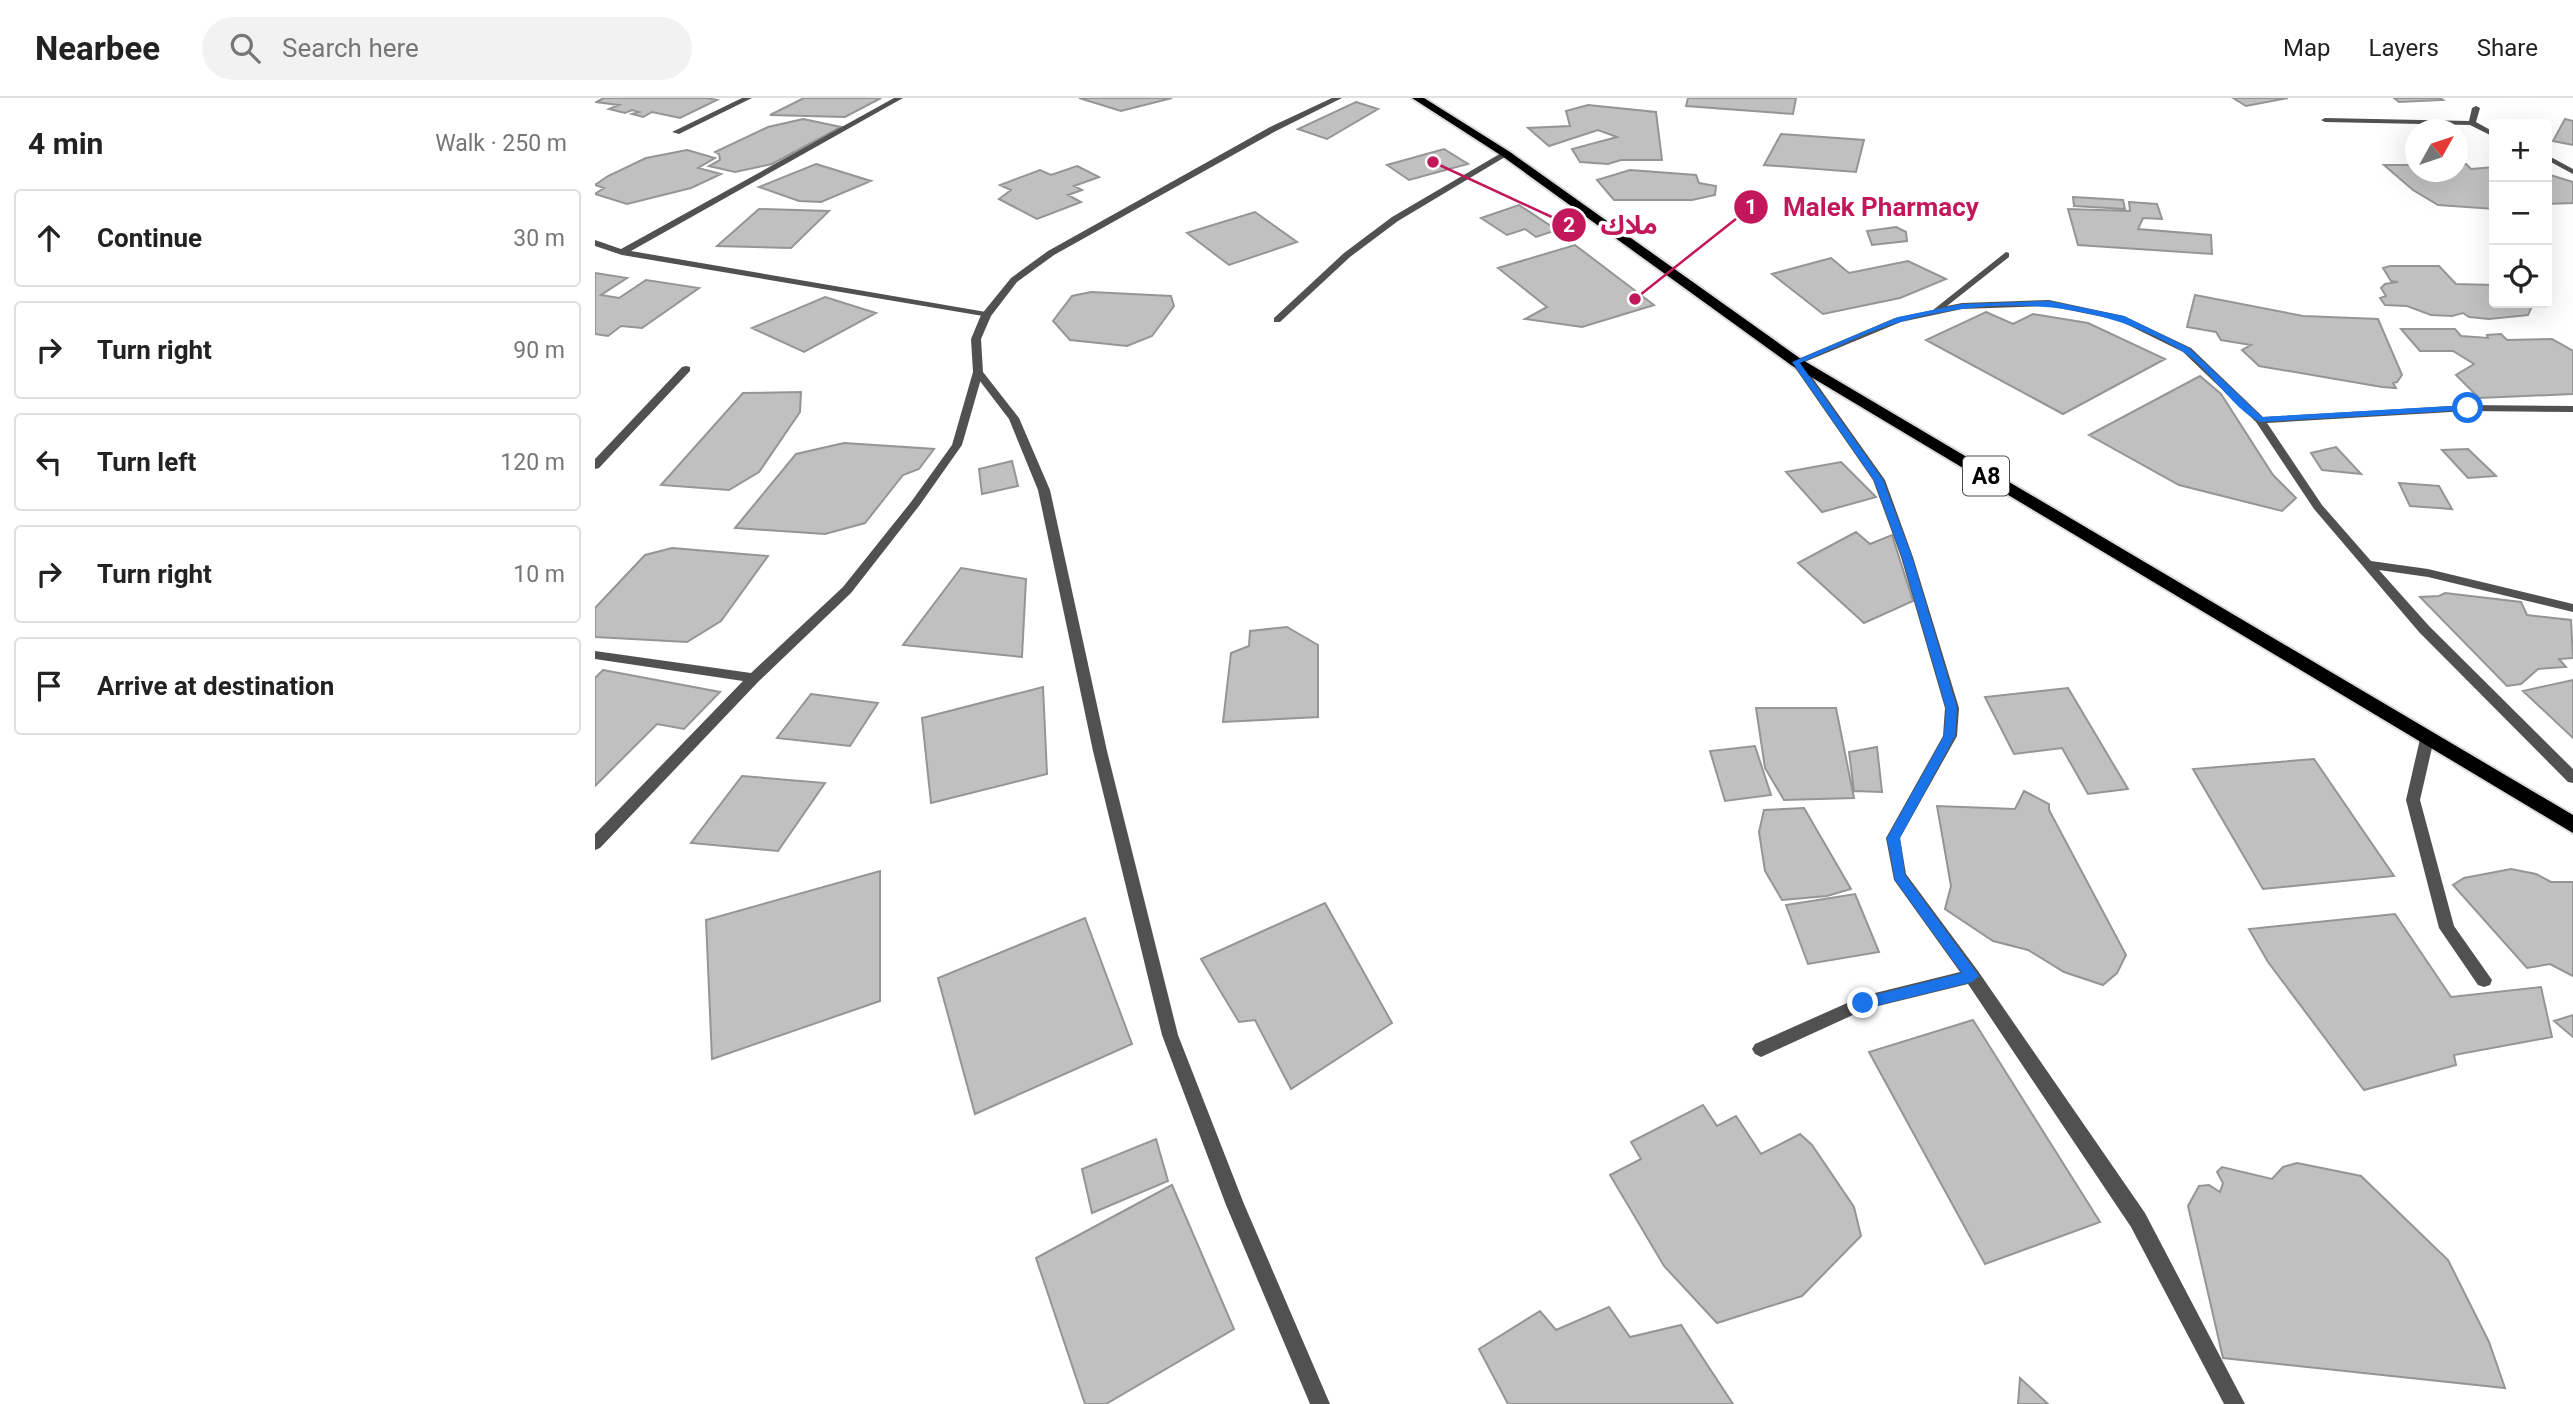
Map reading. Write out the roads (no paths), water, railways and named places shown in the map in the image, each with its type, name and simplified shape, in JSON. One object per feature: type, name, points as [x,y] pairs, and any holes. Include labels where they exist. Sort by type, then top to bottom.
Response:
[{"type":"highway","name":"A8","points":[[1417,98],[1506,154],[1796,362],[2573,825]]},
{"type":"street","points":[[676,132],[748,98]]},
{"type":"street","points":[[622,252],[899,98]]},
{"type":"street","points":[[595,844],[754,678],[847,590],[915,504],[957,445],[978,372],[976,339],[986,315],[1014,280],[1051,253],[1273,129],[1338,98]]},
{"type":"street","points":[[2472,123],[2476,108]]},
{"type":"street","points":[[2325,120],[2472,123],[2489,132]]},
{"type":"street","points":[[1277,320],[1347,255],[1395,219],[1506,154]]},
{"type":"street","points":[[2552,161],[2573,172]]},
{"type":"street","points":[[595,243],[622,252],[986,315]]},
{"type":"street","points":[[1935,311],[2006,255]]},
{"type":"street","points":[[2235,1404],[2138,1220],[1972,976],[1899,876],[1893,838],[1950,736],[1952,708],[1907,557],[1879,480],[1796,362],[1898,320],[1935,311],[1962,306],[2049,303],[2122,318],[2187,350],[2260,420],[2318,507],[2424,629],[2573,778]]},
{"type":"street","points":[[595,466],[687,369]]},
{"type":"street","points":[[978,372],[1014,418],[1044,490],[1100,751],[1170,1035],[1235,1205],[1320,1404]]},
{"type":"street","points":[[2260,420],[2468,408],[2573,409]]},
{"type":"street","points":[[2367,564],[2428,573],[2573,608]]},
{"type":"street","points":[[595,655],[754,678]]},
{"type":"street","points":[[2427,738],[2413,800],[2447,928],[2484,980]]},
{"type":"street","points":[[1761,1049],[1863,1003],[1972,976]]},
{"type":"place","name":"ملاك","points":[[1433,162]]},
{"type":"place","name":"Malek Pharmacy","points":[[1635,299]]}]
